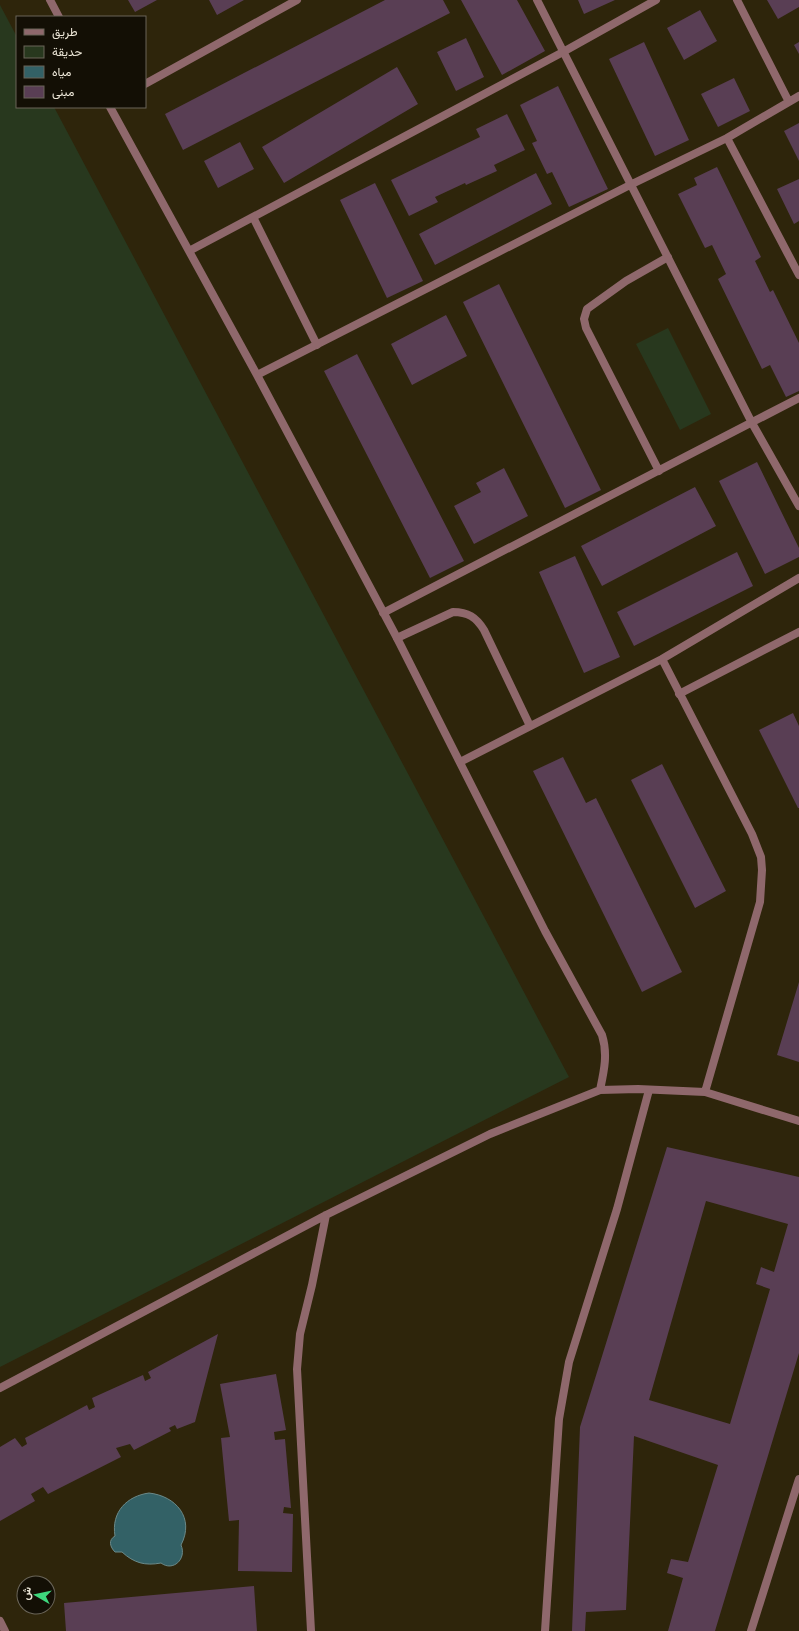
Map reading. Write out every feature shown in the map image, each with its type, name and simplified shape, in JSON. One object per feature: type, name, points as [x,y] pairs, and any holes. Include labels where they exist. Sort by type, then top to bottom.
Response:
[{"type":"street","points":[[50,0],[58,16]]},
{"type":"street","points":[[146,83],[296,0]]},
{"type":"street","points":[[537,0],[752,423],[799,506]]},
{"type":"street","points":[[189,251],[563,52],[656,0]]},
{"type":"street","points":[[736,0],[789,102]]},
{"type":"street","points":[[257,375],[630,185],[727,138],[799,96]]},
{"type":"street","points":[[111,108],[257,375],[397,638],[545,931],[602,1035],[606,1047],[606,1058],[600,1090]]},
{"type":"street","points":[[727,138],[799,275]]},
{"type":"street","points":[[253,217],[317,345]]},
{"type":"street","points":[[659,471],[586,328],[584,319],[587,309],[626,281],[668,257]]},
{"type":"street","points":[[383,613],[799,398]]},
{"type":"street","points":[[460,762],[662,659],[799,578]]},
{"type":"street","points":[[397,638],[453,612],[463,612],[472,615],[484,630],[530,726]]},
{"type":"street","points":[[679,694],[799,632]]},
{"type":"street","points":[[662,659],[752,834],[761,857],[762,870],[760,902],[705,1092]]},
{"type":"street","points":[[0,1388],[326,1215],[490,1134],[600,1090],[705,1092],[799,1120]]},
{"type":"street","points":[[546,1631],[559,1418],[569,1362],[617,1209],[649,1090]]},
{"type":"street","points":[[311,1631],[297,1370],[300,1334],[312,1285],[326,1215]]},
{"type":"street","points":[[751,1631],[799,1478]]},
{"type":"street","points":[[0,1621],[5,1631]]},
{"type":"green space","points":[[0,5],[16,35],[16,108],[55,108],[569,1077],[0,1367]]},
{"type":"green space","points":[[668,328],[711,414],[680,430],[636,344]]},
{"type":"water","points":[[149,1493],[159,1495],[175,1504],[184,1517],[186,1526],[185,1535],[181,1545],[182,1555],[178,1563],[174,1565],[170,1566],[161,1563],[140,1563],[131,1559],[122,1552],[115,1552],[111,1546],[111,1539],[115,1536],[114,1527],[118,1513],[122,1507],[134,1498]]},
{"type":"building","points":[[128,0],[157,0],[135,12]]},
{"type":"building","points":[[209,0],[244,0],[217,15]]},
{"type":"building","points":[[385,0],[443,0],[450,13],[183,150],[165,114]]},
{"type":"building","points":[[461,0],[517,0],[545,51],[502,75]]},
{"type":"building","points":[[578,0],[615,0],[584,14]]},
{"type":"building","points":[[767,0],[799,0],[799,7],[778,19]]},
{"type":"building","points":[[700,10],[717,41],[684,60],[667,28]]},
{"type":"building","points":[[466,38],[484,77],[456,91],[437,52]]},
{"type":"building","points":[[644,42],[689,140],[655,156],[609,59]]},
{"type":"building","points":[[799,42],[799,54],[794,45]]},
{"type":"building","points":[[397,67],[418,104],[284,183],[262,147]]},
{"type":"building","points":[[734,78],[750,111],[718,127],[701,94]]},
{"type":"building","points":[[558,86],[608,189],[569,207],[552,172],[547,174],[532,143],[537,141],[520,105]]},
{"type":"building","points":[[507,114],[525,150],[494,165],[497,171],[466,185],[465,183],[435,197],[438,202],[409,216],[391,180],[480,137],[476,129]]},
{"type":"building","points":[[799,123],[799,161],[784,131]]},
{"type":"building","points":[[240,142],[254,169],[218,188],[204,161]]},
{"type":"building","points":[[717,167],[761,257],[755,261],[770,292],[773,290],[799,343],[799,391],[786,397],[770,365],[762,369],[718,279],[726,274],[712,245],[705,248],[678,194],[697,185],[694,178]]},
{"type":"building","points":[[536,173],[552,204],[435,265],[419,234]]},
{"type":"building","points":[[799,179],[799,221],[794,224],[777,189]]},
{"type":"building","points":[[375,183],[423,281],[387,298],[340,200]]},
{"type":"building","points":[[499,284],[601,490],[565,508],[463,302]]},
{"type":"building","points":[[446,315],[467,356],[412,385],[391,344]]},
{"type":"building","points":[[357,354],[464,561],[430,578],[324,371]]},
{"type":"building","points":[[757,462],[799,548],[799,557],[765,574],[719,481]]},
{"type":"building","points":[[504,468],[528,516],[474,544],[454,506],[481,492],[476,483]]},
{"type":"building","points":[[695,487],[716,526],[602,586],[581,546]]},
{"type":"building","points":[[737,552],[753,586],[634,646],[617,612]]},
{"type":"building","points":[[575,556],[620,657],[584,673],[539,572]]},
{"type":"building","points":[[793,713],[799,726],[799,808],[759,730]]},
{"type":"building","points":[[563,757],[586,803],[596,798],[682,972],[642,992],[533,771]]},
{"type":"building","points":[[662,764],[726,891],[695,908],[631,780]]},
{"type":"building","points":[[799,982],[799,1062],[777,1055]]},
{"type":"building","points":[[667,1147],[799,1177],[799,1353],[715,1631],[668,1631],[683,1578],[667,1573],[671,1559],[688,1562],[718,1465],[634,1436],[626,1610],[586,1612],[585,1631],[572,1631],[580,1427]],"holes":[[[706,1201],[788,1224],[774,1272],[761,1267],[756,1284],[770,1289],[730,1424],[649,1400]]]},
{"type":"building","points":[[218,1334],[195,1422],[177,1429],[175,1425],[169,1428],[171,1431],[134,1450],[130,1444],[116,1448],[121,1457],[48,1494],[43,1487],[31,1494],[35,1501],[0,1521],[0,1447],[15,1438],[22,1447],[27,1444],[25,1438],[87,1405],[89,1410],[95,1407],[92,1398],[143,1375],[145,1381],[151,1378],[148,1372]]},
{"type":"building","points":[[276,1374],[286,1430],[274,1432],[275,1440],[285,1439],[291,1508],[284,1507],[283,1513],[293,1514],[292,1572],[238,1571],[239,1520],[229,1521],[221,1438],[230,1437],[220,1384]]},
{"type":"building","points":[[254,1586],[257,1631],[66,1631],[64,1603]]}]
